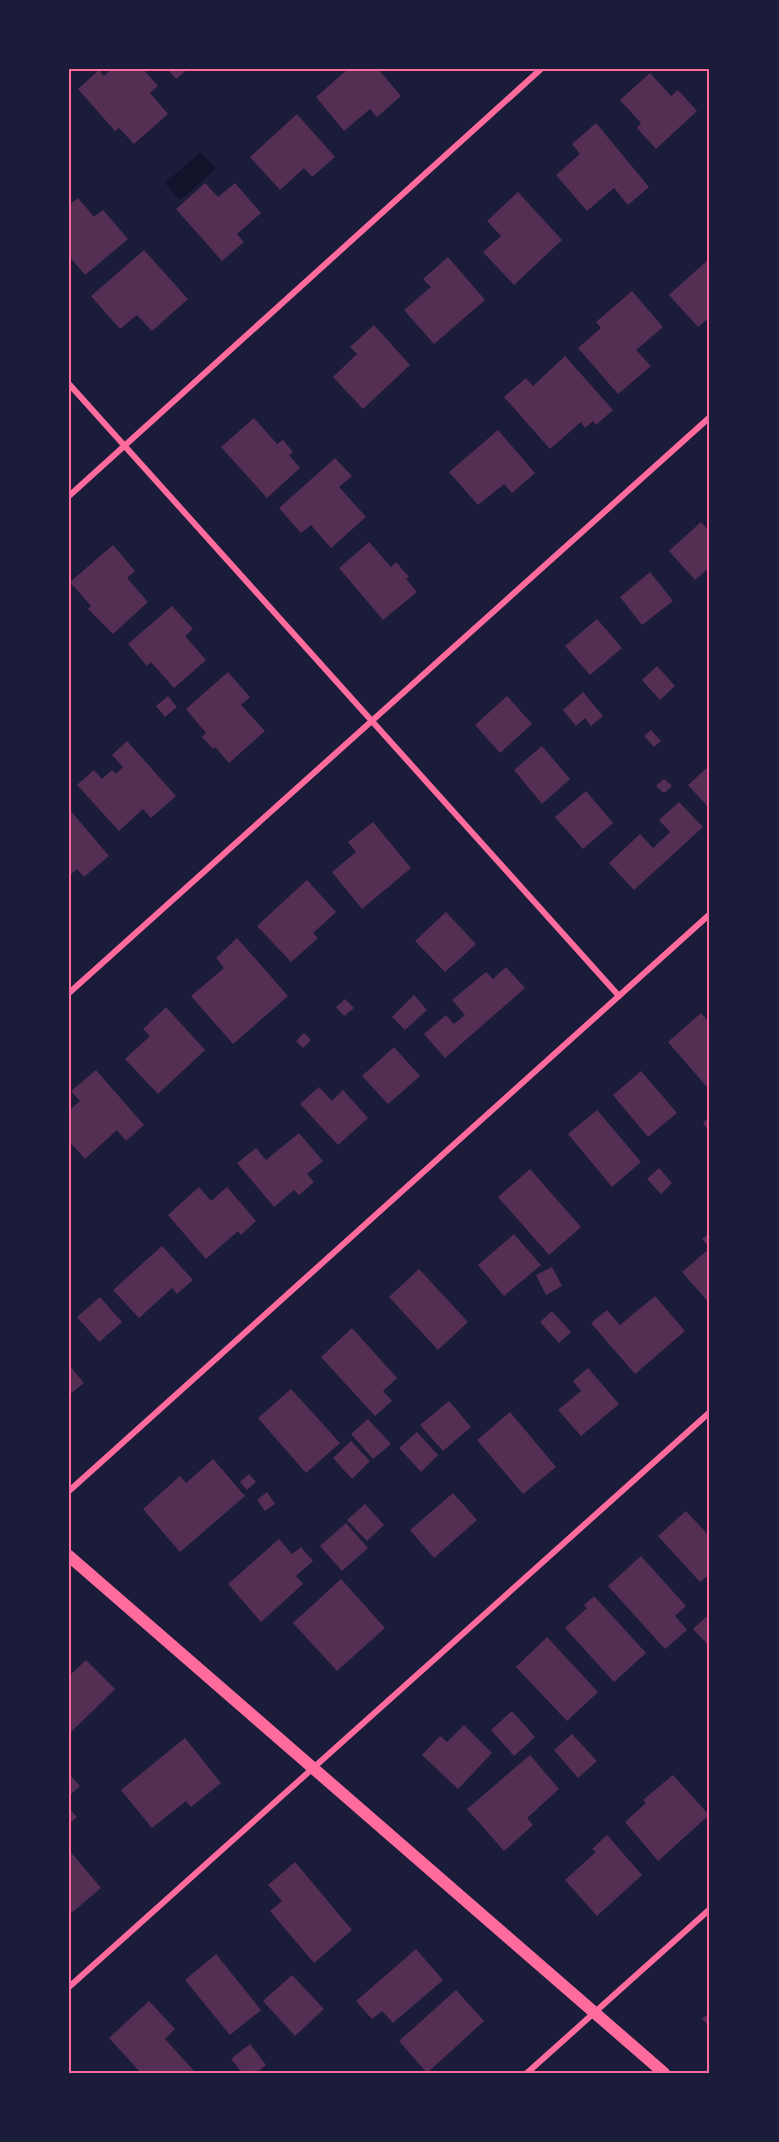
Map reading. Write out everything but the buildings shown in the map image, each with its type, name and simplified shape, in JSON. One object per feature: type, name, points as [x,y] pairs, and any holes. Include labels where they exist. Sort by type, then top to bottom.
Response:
[{"type":"main road","points":[[69,1556],[664,2073]]},
{"type":"street","points":[[69,496],[541,69]]},
{"type":"street","points":[[69,384],[619,996]]},
{"type":"street","points":[[69,993],[710,417]]},
{"type":"street","points":[[69,1491],[710,914]]},
{"type":"street","points":[[69,1987],[710,1412]]},
{"type":"street","points":[[527,2073],[710,1909]]},
{"type":"shaded area","points":[[201,152],[216,169],[180,200],[165,183]]}]
